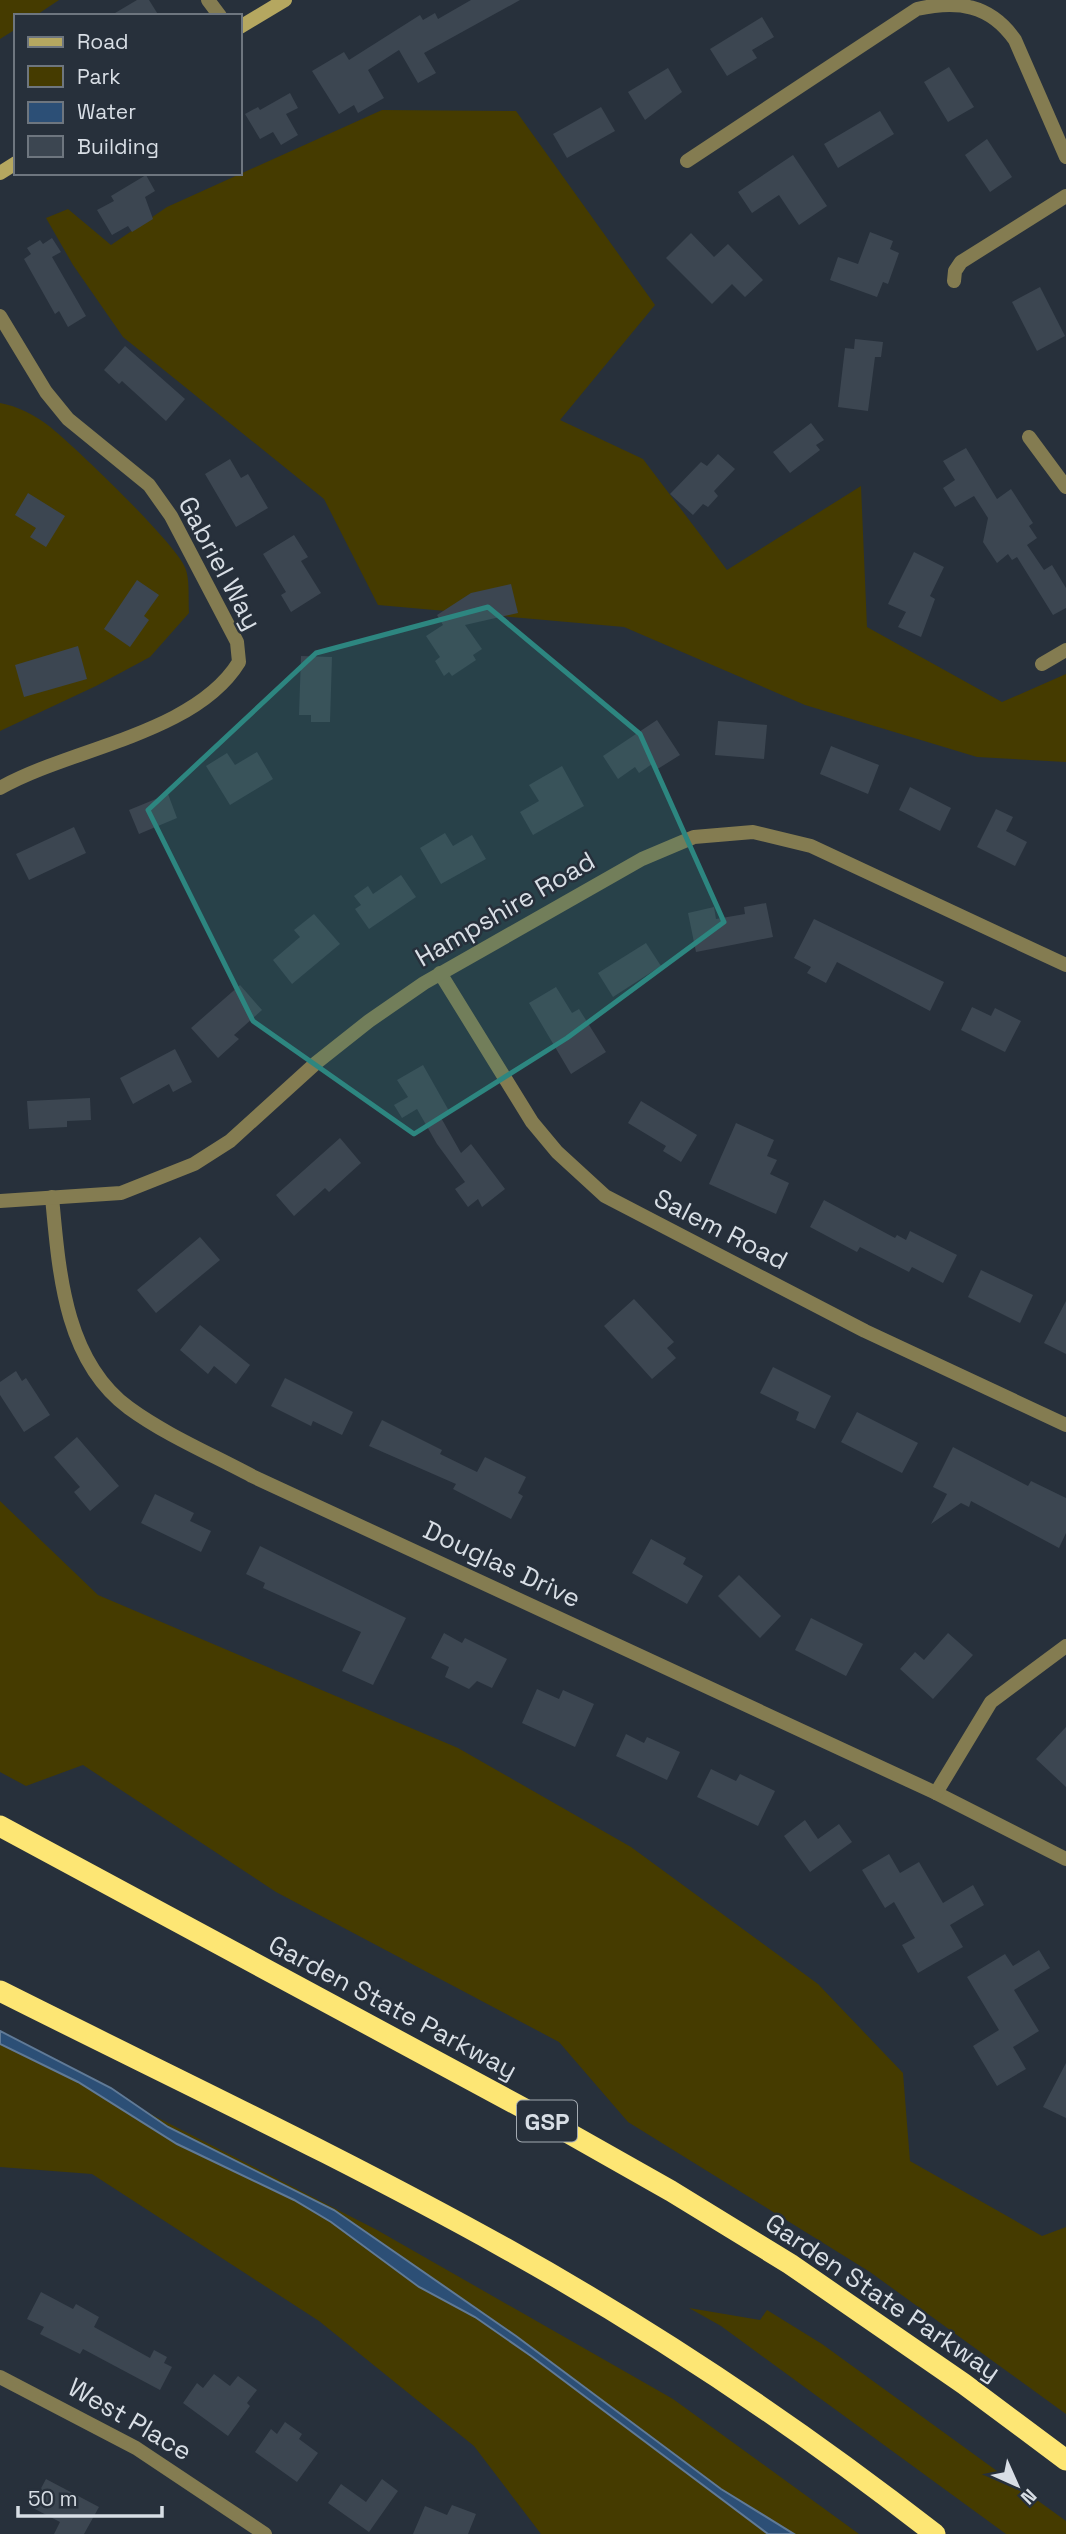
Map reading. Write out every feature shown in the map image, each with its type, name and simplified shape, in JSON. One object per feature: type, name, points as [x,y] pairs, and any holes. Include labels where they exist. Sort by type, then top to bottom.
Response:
[{"type":"highway","name":"Garden State Parkway","points":[[0,1826],[573,2135],[671,2191],[790,2264],[964,2384],[1066,2460]]},
{"type":"highway","points":[[0,1991],[444,2215],[556,2278],[733,2387],[856,2473],[935,2534]]},
{"type":"street","points":[[242,26],[285,0]]},
{"type":"street","points":[[687,161],[917,9],[935,2],[954,1],[973,4],[991,13],[1005,25],[1015,40],[1066,157]]},
{"type":"street","points":[[954,281],[955,271],[961,262],[1066,196]]},
{"type":"street","name":"Gabriel Way","points":[[0,316],[46,392],[68,419],[149,485],[171,516],[237,642],[239,662],[219,688],[201,702],[102,748],[43,766],[0,788]]},
{"type":"street","points":[[1029,437],[1066,487]]},
{"type":"street","points":[[1042,664],[1066,650]]},
{"type":"street","name":"Hampshire Road","points":[[0,1201],[121,1193],[194,1164],[255,1121],[316,1063],[369,1021],[440,974],[666,846],[723,832],[782,837],[811,846],[1066,965]]},
{"type":"street","name":"Salem Road","points":[[440,974],[532,1122],[558,1152],[605,1196],[864,1331],[1066,1424]]},
{"type":"street","name":"Douglas Drive","points":[[52,1197],[57,1253],[77,1339],[106,1387],[144,1419],[252,1476],[936,1793],[1066,1859]]},
{"type":"street","points":[[936,1793],[991,1702],[1066,1646]]},
{"type":"street","name":"West Place","points":[[0,2377],[136,2448],[265,2534]]},
{"type":"highlighted area","points":[[488,607],[640,734],[724,922],[567,1038],[414,1134],[253,1021],[148,810],[316,653]]},
{"type":"green space","points":[[0,0],[59,0],[38,14],[14,14],[14,30],[0,39]]},
{"type":"green space","points":[[382,110],[516,111],[655,305],[560,420],[643,459],[727,570],[861,486],[867,627],[1002,702],[1066,674],[1066,762],[977,757],[805,705],[624,627],[378,605],[324,499],[123,337],[73,265],[46,218],[68,209],[111,245],[167,207]]},
{"type":"green space","points":[[0,403],[26,412],[49,426],[101,474],[166,541],[186,570],[189,613],[150,657],[96,686],[0,731]]},
{"type":"green space","points":[[0,1501],[98,1595],[458,1748],[631,1847],[818,1984],[903,2073],[910,2161],[1042,2236],[1066,2227],[1066,2414],[870,2272],[628,2122],[559,2042],[276,1892],[83,1765],[26,1786],[0,1772]]},
{"type":"green space","points":[[0,2037],[377,2230],[673,2399],[859,2534],[541,2534],[474,2446],[319,2321],[92,2174],[0,2167]]},
{"type":"green space","points":[[689,2308],[760,2320],[767,2310],[822,2344],[1066,2521],[1066,2534],[1006,2534],[721,2326]]},
{"type":"water","points":[[0,2031],[111,2088],[168,2127],[334,2210],[516,2336],[721,2489],[794,2534],[768,2534],[531,2356],[475,2317],[419,2287],[331,2222],[294,2200],[177,2144],[78,2082],[0,2044]]},
{"type":"building","points":[[137,0],[149,0],[158,14],[113,14]]},
{"type":"building","points":[[471,0],[520,0],[424,53],[436,73],[418,83],[399,50],[368,70],[384,98],[358,113],[354,105],[339,114],[312,71],[344,52],[349,60],[420,15],[423,20],[435,13],[438,19]]},
{"type":"building","points":[[762,17],[774,37],[752,50],[757,58],[727,76],[710,49]]},
{"type":"building","points":[[949,67],[974,107],[948,122],[924,82]]},
{"type":"building","points":[[668,68],[682,92],[645,120],[628,92]]},
{"type":"building","points":[[290,93],[298,108],[286,114],[298,135],[281,145],[273,132],[260,139],[245,114],[258,107],[260,110]]},
{"type":"building","points":[[601,107],[615,131],[567,158],[553,134]]},
{"type":"building","points":[[880,111],[894,134],[838,168],[824,144]]},
{"type":"building","points":[[987,139],[1012,177],[990,192],[965,155]]},
{"type":"building","points":[[793,155],[827,206],[799,225],[779,195],[752,213],[738,192]]},
{"type":"building","points":[[146,175],[155,191],[145,197],[153,219],[132,232],[128,226],[112,235],[97,210],[114,201],[111,196]]},
{"type":"building","points":[[870,232],[893,241],[890,249],[899,253],[888,284],[883,282],[877,297],[830,280],[838,257],[858,264]]},
{"type":"building","points":[[691,233],[714,257],[728,244],[763,280],[745,297],[732,284],[712,304],[666,258]]},
{"type":"building","points":[[52,238],[61,252],[52,257],[86,316],[68,327],[59,311],[55,314],[24,259],[31,254],[27,248],[40,240],[43,244]]},
{"type":"building","points":[[1040,287],[1065,336],[1037,351],[1012,302]]},
{"type":"building","points":[[855,339],[883,342],[881,357],[875,357],[868,411],[838,407],[845,348],[854,349]]},
{"type":"building","points":[[125,346],[185,399],[166,421],[122,381],[119,384],[104,370]]},
{"type":"building","points":[[811,423],[824,440],[816,445],[820,450],[790,473],[773,452]]},
{"type":"building","points":[[966,448],[997,499],[1011,489],[1033,523],[1029,526],[1037,538],[1027,545],[1044,570],[1052,565],[1066,588],[1066,608],[1053,615],[1017,557],[1012,560],[1008,554],[997,563],[983,542],[988,518],[974,496],[955,507],[943,488],[955,480],[943,461]]},
{"type":"building","points":[[718,454],[735,469],[714,491],[718,496],[708,507],[703,504],[693,515],[670,494],[701,462],[707,466]]},
{"type":"building","points":[[230,459],[241,478],[248,474],[268,508],[236,527],[205,474]]},
{"type":"building","points":[[28,493],[65,516],[46,547],[30,537],[36,528],[15,515]]},
{"type":"building","points":[[294,535],[308,557],[301,561],[321,593],[291,612],[281,595],[286,592],[263,554]]},
{"type":"building","points":[[914,552],[944,567],[930,596],[935,599],[921,637],[898,627],[906,612],[888,604]]},
{"type":"building","points":[[137,580],[159,595],[144,616],[149,620],[130,647],[104,629]]},
{"type":"building","points":[[511,584],[518,613],[465,625],[482,649],[473,655],[476,660],[452,676],[449,672],[444,676],[435,661],[440,657],[426,636],[443,625],[437,615],[471,593]]},
{"type":"building","points":[[78,646],[87,679],[24,697],[15,665]]},
{"type":"building","points":[[301,656],[332,657],[330,722],[311,722],[311,715],[299,715]]},
{"type":"building","points":[[657,720],[680,755],[656,770],[652,764],[639,773],[635,767],[618,779],[603,756]]},
{"type":"building","points":[[718,721],[767,725],[764,759],[715,755]]},
{"type":"building","points":[[831,746],[879,765],[868,794],[820,774]]},
{"type":"building","points":[[257,752],[273,779],[230,805],[206,766],[227,753],[235,765]]},
{"type":"building","points":[[562,766],[584,806],[533,835],[520,812],[539,801],[529,785]]},
{"type":"building","points":[[910,787],[951,808],[940,831],[899,810]]},
{"type":"building","points":[[168,794],[177,818],[139,834],[129,810]]},
{"type":"building","points":[[996,809],[1013,817],[1006,831],[1027,842],[1015,866],[977,847]]},
{"type":"building","points":[[74,827],[86,853],[29,880],[16,854]]},
{"type":"building","points":[[445,833],[453,846],[472,835],[486,859],[441,884],[420,848]]},
{"type":"building","points":[[401,875],[416,897],[369,929],[355,909],[361,905],[354,896],[368,886],[373,894]]},
{"type":"building","points":[[766,903],[773,937],[696,952],[688,913],[714,907],[716,919],[745,914],[744,907]]},
{"type":"building","points":[[314,914],[340,944],[292,984],[273,960],[300,937],[294,930]]},
{"type":"building","points":[[814,919],[944,982],[930,1011],[837,962],[826,983],[807,973],[811,967],[794,958]]},
{"type":"building","points":[[646,943],[661,966],[613,997],[598,973]]},
{"type":"building","points":[[240,985],[262,1010],[234,1035],[239,1039],[218,1058],[191,1028]]},
{"type":"building","points":[[556,987],[572,1013],[579,1009],[606,1052],[571,1074],[529,1003]]},
{"type":"building","points":[[972,1007],[991,1016],[995,1008],[1021,1021],[1005,1052],[961,1030]]},
{"type":"building","points":[[175,1049],[192,1082],[173,1092],[169,1084],[133,1104],[120,1078]]},
{"type":"building","points":[[423,1065],[449,1111],[440,1116],[461,1153],[471,1144],[505,1189],[482,1207],[478,1199],[468,1207],[455,1189],[465,1182],[437,1144],[417,1109],[402,1118],[394,1105],[408,1097],[397,1080]]},
{"type":"building","points":[[90,1098],[91,1120],[67,1121],[67,1127],[29,1129],[27,1101]]},
{"type":"building","points":[[641,1101],[697,1135],[681,1162],[663,1151],[666,1146],[628,1123]]},
{"type":"building","points":[[736,1123],[774,1140],[767,1156],[777,1160],[770,1174],[789,1183],[776,1214],[709,1184]]},
{"type":"building","points":[[340,1138],[361,1163],[329,1192],[325,1188],[294,1216],[276,1195]]},
{"type":"building","points":[[824,1200],[895,1238],[897,1235],[906,1240],[910,1231],[957,1255],[943,1283],[912,1267],[909,1272],[860,1247],[857,1252],[810,1227]]},
{"type":"building","points":[[200,1237],[220,1260],[156,1313],[137,1290]]},
{"type":"building","points":[[981,1270],[1033,1295],[1020,1323],[968,1297]]},
{"type":"building","points":[[634,1299],[674,1342],[667,1348],[676,1358],[652,1379],[604,1326]]},
{"type":"building","points":[[1066,1301],[1066,1354],[1044,1343]]},
{"type":"building","points":[[200,1325],[250,1365],[236,1384],[214,1366],[208,1374],[180,1350]]},
{"type":"building","points":[[773,1367],[831,1396],[815,1429],[796,1420],[799,1412],[760,1393]]},
{"type":"building","points":[[16,1371],[22,1381],[26,1378],[50,1415],[24,1432],[0,1395],[0,1382]]},
{"type":"building","points":[[285,1378],[353,1412],[342,1435],[313,1421],[311,1426],[271,1406]]},
{"type":"building","points":[[857,1412],[918,1443],[902,1473],[841,1442]]},
{"type":"building","points":[[382,1420],[442,1450],[440,1454],[477,1472],[485,1457],[526,1477],[518,1493],[523,1496],[511,1519],[453,1489],[456,1484],[369,1446]]},
{"type":"building","points":[[77,1437],[119,1486],[90,1511],[74,1492],[80,1487],[54,1457]]},
{"type":"building","points":[[953,1447],[1028,1486],[1031,1481],[1066,1498],[1066,1533],[1059,1548],[971,1501],[969,1507],[961,1503],[931,1524],[947,1494],[933,1487]]},
{"type":"building","points":[[155,1494],[194,1513],[190,1521],[211,1531],[201,1552],[141,1523]]},
{"type":"building","points":[[651,1539],[686,1558],[683,1564],[703,1576],[687,1604],[632,1573]]},
{"type":"building","points":[[260,1546],[406,1618],[373,1685],[342,1671],[361,1632],[263,1588],[265,1583],[246,1574]]},
{"type":"building","points":[[739,1575],[781,1616],[760,1638],[718,1596]]},
{"type":"building","points":[[811,1618],[863,1644],[846,1676],[795,1650]]},
{"type":"building","points":[[444,1633],[462,1643],[465,1638],[507,1659],[492,1688],[477,1681],[469,1689],[445,1677],[449,1667],[431,1658]]},
{"type":"building","points":[[948,1633],[973,1655],[933,1699],[900,1669],[915,1652],[924,1660]]},
{"type":"building","points":[[537,1689],[559,1699],[563,1690],[594,1704],[575,1747],[522,1723]]},
{"type":"building","points":[[1066,1727],[1066,1787],[1036,1759]]},
{"type":"building","points":[[626,1734],[644,1743],[647,1737],[680,1752],[667,1780],[616,1756]]},
{"type":"building","points":[[711,1769],[736,1781],[740,1774],[775,1791],[758,1826],[697,1797]]},
{"type":"building","points":[[805,1820],[818,1839],[839,1824],[852,1842],[810,1872],[784,1836]]},
{"type":"building","points":[[889,1854],[900,1873],[919,1862],[943,1903],[973,1885],[984,1905],[950,1925],[963,1947],[918,1973],[902,1945],[915,1938],[894,1902],[885,1908],[862,1870]]},
{"type":"building","points":[[1039,1950],[1050,1968],[1014,1990],[1039,2031],[1013,2047],[1026,2069],[997,2086],[973,2046],[999,2030],[967,1977],[1005,1954],[1013,1966]]},
{"type":"building","points":[[1066,2063],[1066,2118],[1043,2107]]},
{"type":"building","points":[[41,2292],[73,2309],[76,2304],[99,2317],[94,2327],[150,2358],[154,2350],[167,2357],[164,2363],[172,2367],[160,2390],[83,2349],[80,2354],[40,2334],[44,2327],[27,2319]]},
{"type":"building","points":[[214,2374],[230,2386],[238,2376],[257,2390],[247,2403],[250,2406],[228,2436],[183,2403],[197,2383],[203,2388]]},
{"type":"building","points":[[285,2422],[302,2434],[299,2439],[318,2453],[297,2482],[255,2452],[271,2429],[277,2434]]},
{"type":"building","points":[[46,2479],[99,2507],[84,2534],[54,2534],[60,2522],[31,2507]]},
{"type":"building","points":[[382,2479],[398,2491],[369,2532],[328,2503],[341,2484],[366,2502]]},
{"type":"building","points":[[452,2505],[476,2514],[468,2534],[413,2534],[425,2506],[447,2515]]}]
